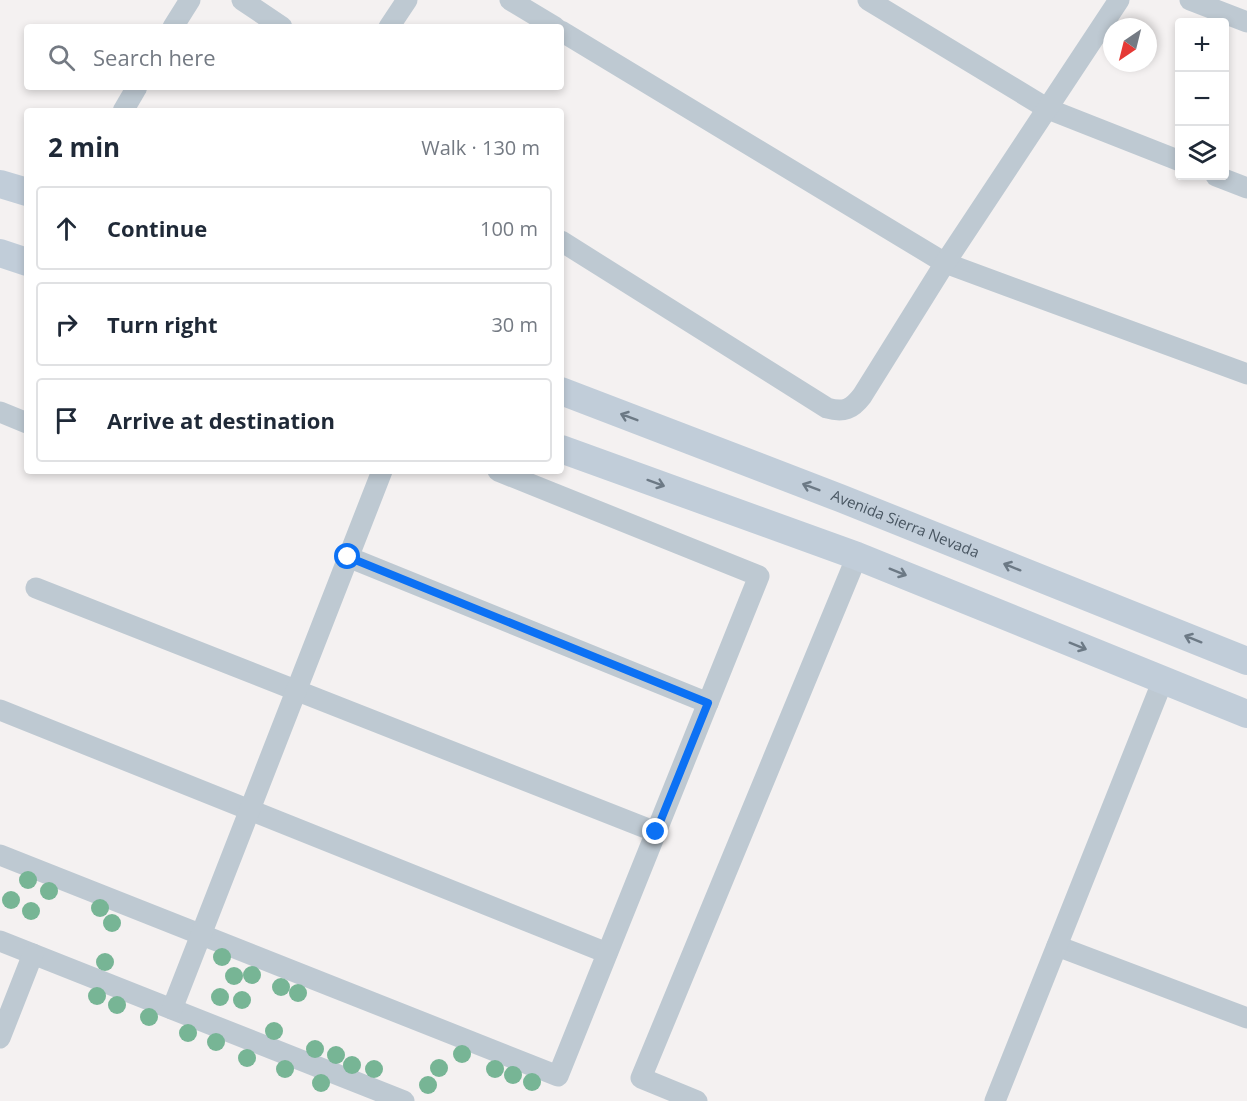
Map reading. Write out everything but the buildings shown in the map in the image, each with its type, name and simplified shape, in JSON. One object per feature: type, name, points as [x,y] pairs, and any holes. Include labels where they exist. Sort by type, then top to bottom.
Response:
[{"type":"main road","points":[[0,184],[24,191]]},
{"type":"main road","points":[[0,253],[24,261]]},
{"type":"main road","name":"Avenida Sierra Nevada","points":[[564,392],[840,498],[1247,661]]},
{"type":"main road","points":[[564,450],[857,556],[1247,714]]},
{"type":"street","points":[[176,24],[190,0]]},
{"type":"street","points":[[242,0],[278,24]]},
{"type":"street","points":[[391,24],[407,0]]},
{"type":"street","points":[[510,0],[550,24]]},
{"type":"street","points":[[868,0],[1048,109],[1175,159]]},
{"type":"street","points":[[564,243],[816,401],[837,411],[845,411],[854,406],[862,396],[945,263],[1119,0]]},
{"type":"street","points":[[1190,0],[1247,22]]},
{"type":"street","points":[[564,33],[945,263],[1247,374]]},
{"type":"street","points":[[125,108],[135,90]]},
{"type":"street","points":[[1226,180],[1247,188]]},
{"type":"street","points":[[0,412],[24,422]]},
{"type":"street","points":[[172,1009],[381,474]]},
{"type":"street","points":[[0,855],[558,1076],[759,576],[505,474]]},
{"type":"street","points":[[697,1101],[641,1078],[857,556]]},
{"type":"street","points":[[348,557],[708,703]]},
{"type":"street","points":[[36,588],[656,832]]},
{"type":"street","points":[[995,1101],[1163,680]]},
{"type":"street","points":[[0,710],[607,953]]},
{"type":"street","points":[[0,941],[404,1101]]},
{"type":"street","points":[[1057,946],[1247,1018]]},
{"type":"street","points":[[0,1038],[33,954]]},
{"type":"route","points":[[348,557],[708,703],[656,832]]}]
